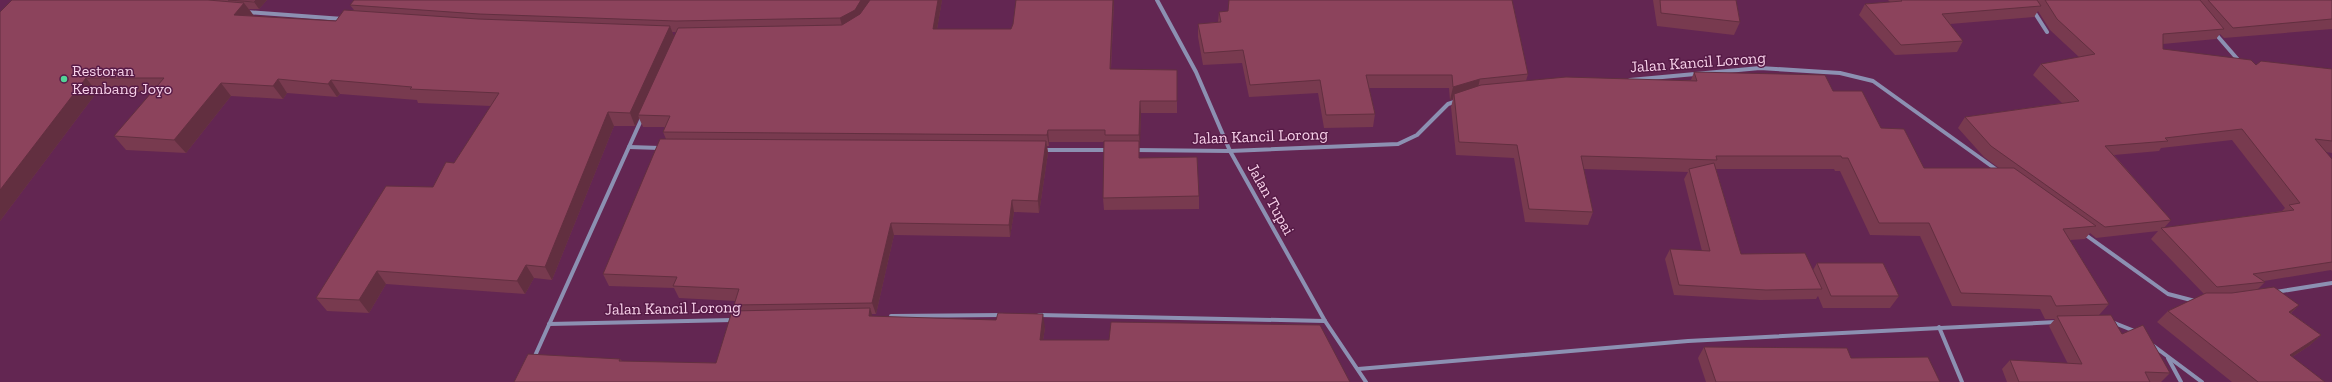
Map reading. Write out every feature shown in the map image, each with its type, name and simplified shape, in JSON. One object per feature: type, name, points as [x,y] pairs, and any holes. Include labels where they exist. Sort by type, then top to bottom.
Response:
[{"type":"street","name":"Jalan Tupai","points":[[1157,0],[1196,72],[1230,151],[1325,321],[1366,382]]},
{"type":"street","points":[[2031,6],[2047,32]]},
{"type":"street","points":[[242,12],[349,20]]},
{"type":"street","points":[[2212,30],[2243,66]]},
{"type":"street","name":"Jalan Kancil Lorong","points":[[1626,80],[1760,68],[1840,73],[1873,81],[2002,174]]},
{"type":"street","name":"Jalan Kancil Lorong","points":[[1128,150],[1230,151],[1398,144],[1417,135],[1448,104],[1463,100]]},
{"type":"street","points":[[533,360],[645,112]]},
{"type":"street","points":[[629,147],[668,148]]},
{"type":"street","points":[[1040,150],[1112,150]]},
{"type":"street","points":[[2078,229],[2168,294],[2198,301]]},
{"type":"street","points":[[2273,292],[2332,283]]},
{"type":"street","points":[[886,316],[1010,315]]},
{"type":"street","points":[[1033,315],[1325,321]]},
{"type":"street","name":"Jalan Kancil Lorong","points":[[549,324],[737,320]]},
{"type":"street","points":[[2106,321],[2128,327],[2143,337]]},
{"type":"street","points":[[1358,369],[1688,341],[1939,327],[2062,322]]},
{"type":"street","points":[[1939,327],[1962,382]]},
{"type":"street","points":[[2149,342],[2202,382]]},
{"type":"street","points":[[2167,357],[2181,382]]},
{"type":"building","points":[[12,0],[208,0],[244,3],[234,15],[336,21],[344,10],[478,19],[670,26],[630,113],[608,112],[545,267],[526,265],[517,281],[377,271],[359,300],[316,298],[386,186],[433,187],[446,162],[454,163],[499,93],[410,89],[412,87],[331,80],[328,84],[278,79],[273,86],[221,83],[174,140],[114,136],[164,78],[86,78],[0,190],[0,12]]},
{"type":"building","points":[[228,0],[256,0],[254,2]]},
{"type":"building","points":[[354,0],[861,0],[855,10],[840,18],[676,21],[479,14],[350,5]]},
{"type":"building","points":[[870,0],[938,0],[933,29],[1011,29],[1016,0],[1113,0],[1110,69],[1177,70],[1177,101],[1140,101],[1139,135],[1105,135],[1105,130],[1048,130],[1047,135],[663,132],[670,116],[638,115],[678,28],[842,25],[860,14]]},
{"type":"building","points":[[1229,0],[1512,0],[1528,74],[1480,79],[1453,87],[1452,75],[1366,75],[1375,114],[1326,115],[1320,80],[1250,85],[1243,50],[1204,53],[1198,24],[1221,22],[1219,12],[1228,11]]},
{"type":"building","points":[[1660,0],[1736,0],[1740,22],[1661,13]]},
{"type":"building","points":[[1901,0],[2037,0],[2041,6],[1942,14],[1963,41],[1901,45],[1865,4],[1902,1]]},
{"type":"building","points":[[2045,0],[2200,0],[2224,29],[2163,34],[2163,49],[2251,60],[2256,65],[2261,61],[2332,69],[2332,141],[2315,139],[2332,159],[2332,262],[2253,274],[2265,282],[2217,287],[2161,228],[2294,210],[2289,205],[2300,203],[2242,129],[2165,138],[2168,141],[2105,146],[2171,220],[2105,227],[1991,146],[1965,117],[2079,101],[2041,64],[2095,54],[2057,19]]},
{"type":"building","points":[[2208,0],[2332,0],[2332,19],[2233,28]]},
{"type":"building","points":[[1694,72],[1825,75],[1833,91],[1862,91],[1881,128],[1904,129],[1924,168],[2014,168],[2096,226],[2063,229],[2109,304],[2056,306],[2051,296],[1961,293],[1929,223],[1879,223],[1848,158],[1842,158],[1841,156],[1716,156],[1717,160],[1581,156],[1593,212],[1529,209],[1517,145],[1459,142],[1454,94],[1481,85],[1566,77],[1697,81]]},
{"type":"building","points":[[660,139],[1046,141],[1038,201],[1012,200],[1009,225],[891,223],[872,303],[734,305],[739,289],[673,286],[677,277],[603,274]]},
{"type":"building","points":[[1104,141],[1139,141],[1139,158],[1197,157],[1199,196],[1103,198]]},
{"type":"building","points":[[1714,163],[1741,254],[1805,253],[1822,289],[1766,290],[1679,285],[1670,249],[1710,251],[1689,169]]},
{"type":"building","points":[[1817,263],[1883,263],[1899,296],[1831,296]]},
{"type":"building","points":[[2274,287],[2299,305],[2289,312],[2321,335],[2290,355],[2325,382],[2258,382],[2168,311],[2206,293],[2232,293]]},
{"type":"building","points":[[870,308],[869,316],[996,320],[998,313],[1043,314],[1040,340],[1109,340],[1111,322],[1320,325],[1350,382],[514,382],[528,354],[620,359],[619,361],[716,363],[732,311]]},
{"type":"building","points":[[2111,315],[2122,334],[2143,325],[2170,373],[2145,372],[2150,382],[2019,382],[2010,360],[2082,364],[2057,316]]},
{"type":"building","points":[[1704,347],[1847,348],[1851,358],[1928,357],[1940,382],[1716,382]]},
{"type":"place","name":"Restoran Kembang Joyo","points":[[64,79]]}]
